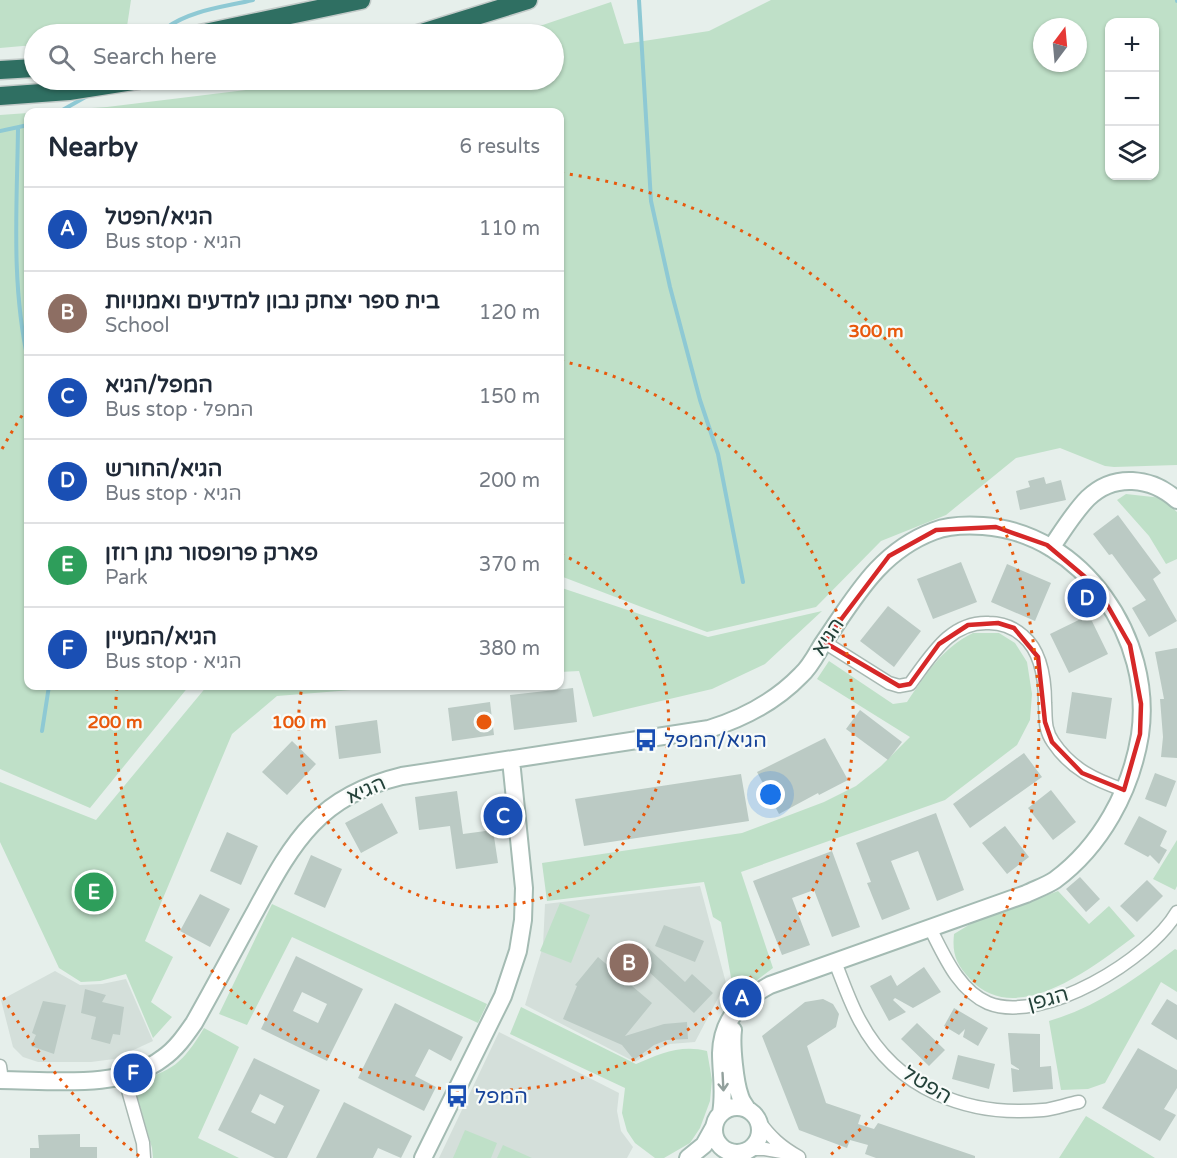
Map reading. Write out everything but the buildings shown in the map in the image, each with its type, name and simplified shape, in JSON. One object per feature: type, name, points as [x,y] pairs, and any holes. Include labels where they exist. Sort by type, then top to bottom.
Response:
[{"type":"highway","points":[[247,24],[360,0]]},
{"type":"highway","points":[[450,24],[528,0]]},
{"type":"highway","points":[[0,70],[24,69]]},
{"type":"highway","points":[[0,96],[75,90]]},
{"type":"street","points":[[1051,548],[1088,498],[1114,482],[1130,480],[1147,483],[1177,500]]},
{"type":"street","name":"הגיא","points":[[1,1075],[87,1080],[124,1076],[153,1065],[164,1058],[184,1037],[203,1006],[288,852],[320,816],[351,794],[387,780],[709,729],[733,722],[757,711],[803,674],[868,579],[889,556],[910,541],[936,530],[964,525],[996,527],[1023,534],[1051,548],[1073,563],[1097,587],[1116,614],[1130,645],[1137,674],[1141,704],[1140,734],[1134,762],[1113,815],[1078,861],[1054,880],[1026,894],[770,985],[751,995],[736,1011],[726,1028],[721,1052],[724,1097],[717,1120]]},
{"type":"street","points":[[824,642],[889,683],[899,686],[910,684],[939,644],[968,625],[998,623],[1014,628],[1029,641],[1038,657],[1043,679],[1045,722],[1052,742],[1082,773],[1124,790]]},
{"type":"street","points":[[423,1158],[503,996],[518,951],[523,920],[524,888],[511,760]]},
{"type":"street","name":"הגפן","points":[[930,928],[958,978],[972,993],[988,1003],[1007,1008],[1054,1001],[1083,988],[1120,967],[1151,942],[1177,912]]},
{"type":"street","name":"הפטל","points":[[835,962],[860,1022],[879,1050],[907,1078],[934,1094],[962,1105],[991,1110],[1045,1110],[1079,1102]]},
{"type":"street","points":[[736,1011],[732,1034],[740,1098],[769,1136],[784,1149],[801,1157]]},
{"type":"street","points":[[124,1076],[143,1143],[144,1158]]},
{"type":"street","points":[[688,1158],[704,1145],[717,1120],[733,1107],[753,1114],[760,1126],[759,1139],[750,1149]]},
{"type":"street","points":[[717,1120],[716,1140],[721,1146],[733,1152]]},
{"type":"street","points":[[712,1158],[721,1153],[739,1153],[750,1149],[765,1149],[801,1157]]},
{"type":"highlighted area","points":[[996,527],[1047,545],[1097,587],[1130,645],[1141,704],[1140,734],[1124,790],[1082,773],[1052,742],[1045,722],[1038,657],[1014,628],[998,623],[968,625],[939,644],[910,684],[899,686],[824,642],[889,556],[936,530]]},
{"type":"shaded area","points":[[700,886],[726,983],[695,1042],[670,1044],[635,1062],[525,1005],[543,946],[545,904]]},
{"type":"shaded area","points":[[55,971],[80,985],[102,984],[126,979],[153,1041],[114,1059],[91,1062],[38,1062],[23,1057],[13,1047],[1,1000]]},
{"type":"shaded area","points":[[499,1032],[619,1093],[617,1111],[621,1131],[633,1147],[627,1158],[439,1158]]},
{"type":"green space","points":[[0,0],[131,0],[127,24],[24,24],[24,46],[0,48]]},
{"type":"green space","points":[[771,0],[1177,0],[1177,465],[1105,466],[1060,448],[1016,458],[946,515],[881,541],[816,607],[707,632],[564,577],[564,108],[92,108],[246,90],[564,90],[564,24],[546,24],[611,2],[624,44],[709,31]]},
{"type":"green space","points":[[24,113],[24,690],[186,690],[90,808],[0,769],[0,115]]},
{"type":"green space","points":[[1126,494],[1162,498],[1177,512],[1177,559],[1166,564],[1149,536],[1117,500]]},
{"type":"green space","points":[[564,589],[708,637],[822,611],[765,664],[712,689],[593,717],[579,671],[564,672]]},
{"type":"green space","points":[[973,633],[999,633],[1015,643],[1027,662],[1032,694],[1030,720],[1017,745],[945,800],[741,872],[773,968],[736,996],[728,988],[732,983],[721,922],[713,917],[704,882],[547,901],[542,863],[742,833],[824,802],[856,786],[881,766],[910,737],[817,679],[829,661],[893,704],[907,702],[943,654]]},
{"type":"green space","points":[[204,690],[351,690],[277,696],[232,734],[145,941],[173,957],[151,1002],[172,1017],[153,1038],[126,974],[100,981],[81,982],[59,968],[0,842],[0,782],[96,820]]},
{"type":"green space","points":[[1177,840],[1177,886],[1175,890],[1153,879]]},
{"type":"green space","points":[[1058,891],[1089,924],[1109,906],[1135,936],[1078,976],[1055,988],[1032,995],[1010,998],[989,993],[970,979],[956,958],[954,934],[972,923]]},
{"type":"green space","points":[[560,903],[590,915],[571,963],[540,951]]},
{"type":"green space","points":[[272,904],[487,1004],[478,1023],[292,937],[247,1025],[219,1014]]},
{"type":"green space","points":[[1175,949],[1177,950],[1177,992],[1161,982],[1105,1083],[1088,1089],[1061,1090],[1049,1021],[1099,1000]]},
{"type":"green space","points":[[521,1007],[636,1064],[679,1049],[707,1051],[712,1080],[710,1101],[700,1128],[690,1143],[664,1158],[655,1158],[635,1143],[627,1131],[622,1113],[625,1088],[510,1034]]},
{"type":"green space","points":[[204,1028],[239,1047],[198,1138],[239,1158],[153,1158],[133,1082],[158,1074],[175,1064],[189,1050]]},
{"type":"green space","points":[[1086,1116],[1155,1158],[1059,1158]]},
{"type":"green space","points":[[465,1130],[497,1143],[491,1158],[453,1158]]},
{"type":"green space","points":[[503,1145],[532,1158],[497,1158]]},
{"type":"waterway","points":[[173,24],[197,13],[253,0]]},
{"type":"waterway","points":[[639,0],[651,201],[670,287],[700,400],[718,454],[743,582]]},
{"type":"waterway","points":[[66,108],[89,95]]},
{"type":"waterway","points":[[0,131],[24,126]]},
{"type":"waterway","points":[[18,129],[17,274],[24,338]]},
{"type":"waterway","points":[[42,731],[48,690]]},
{"type":"place","name":"הגיא/החורש","points":[[1087,598]]},
{"type":"place","name":"הגיא/המפל","points":[[646,740]]},
{"type":"place","name":"המפל/הגיא","points":[[503,816]]},
{"type":"place","name":"פארק פרופסור נתן רוזן","points":[[94,892]]},
{"type":"place","name":"בית ספר יצחק נבון למדעים ואמנויות","points":[[629,963]]},
{"type":"place","name":"הגיא/הפטל","points":[[742,998]]},
{"type":"place","name":"הגיא/המעיין","points":[[133,1073]]},
{"type":"place","name":"המפל","points":[[457,1096]]}]
